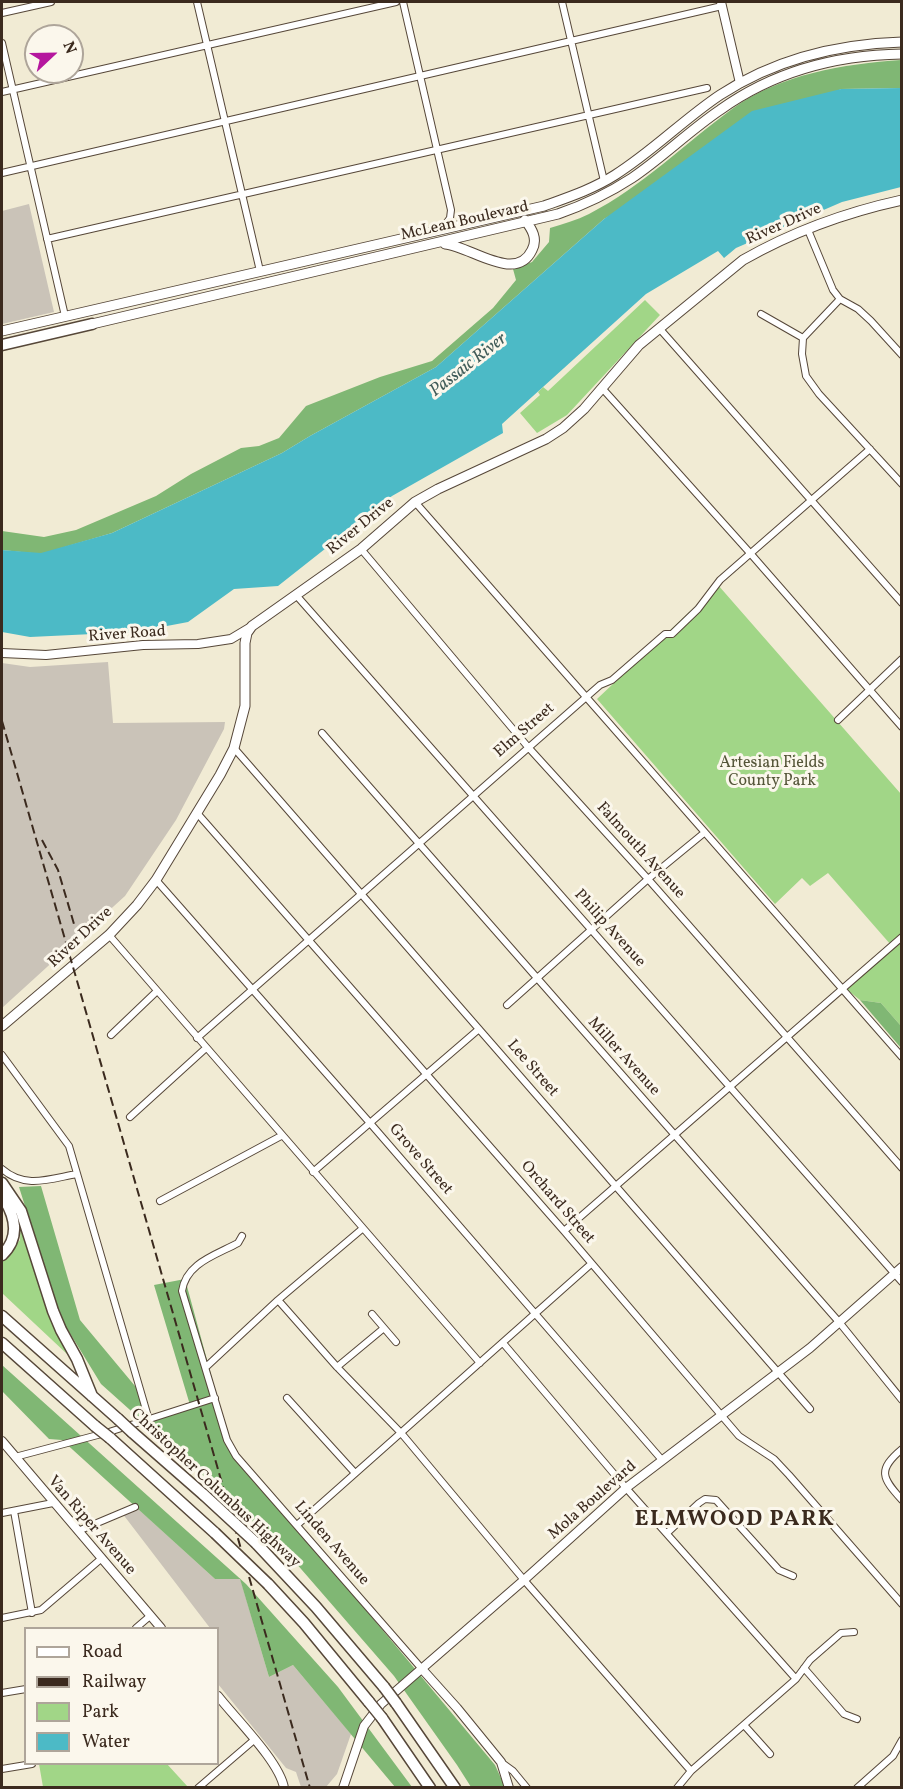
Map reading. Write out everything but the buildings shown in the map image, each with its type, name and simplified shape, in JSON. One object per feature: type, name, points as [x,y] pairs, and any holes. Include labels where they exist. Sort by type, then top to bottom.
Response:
[{"type":"highway","name":"McLean Boulevard","points":[[2,345],[92,324]]},
{"type":"highway","points":[[2,1183],[21,1211],[60,1330],[77,1359],[92,1396]]},
{"type":"highway","points":[[2,1196],[13,1214],[15,1225],[12,1242],[2,1255]]},
{"type":"highway","name":"Christopher Columbus Highway","points":[[2,1316],[256,1543],[316,1607],[384,1687],[455,1788]]},
{"type":"highway","name":"Christopher Columbus Highway","points":[[2,1346],[95,1426],[110,1435],[268,1584],[304,1623],[382,1718],[430,1788]]},
{"type":"main road","name":"McLean Boulevard","points":[[2,331],[516,214],[570,197],[604,181],[646,153],[707,104],[740,83],[778,65],[822,51],[857,44],[902,42]]},
{"type":"main road","name":"McLean Boulevard","points":[[92,324],[527,223],[569,210],[613,190],[644,169],[719,110],[771,81],[828,62],[864,56],[902,54]]},
{"type":"main road","name":"River Drive","points":[[2,1026],[109,935],[156,880],[234,748],[245,706],[245,643],[247,633],[252,626],[361,549],[415,502],[555,434],[573,420],[626,358],[658,328],[743,260],[762,249],[845,215],[902,200]]},
{"type":"main road","points":[[440,243],[462,247],[504,265],[516,264],[531,253],[535,244],[534,234],[523,217],[516,214]]},
{"type":"street","points":[[2,13],[51,2]]},
{"type":"street","points":[[198,2],[260,271]]},
{"type":"street","points":[[2,92],[396,2]]},
{"type":"street","points":[[403,2],[451,210],[446,224],[439,231]]},
{"type":"street","points":[[562,2],[604,181]]},
{"type":"street","points":[[2,173],[721,4],[740,83]]},
{"type":"street","points":[[2,44],[65,316]]},
{"type":"street","points":[[47,239],[707,88]]},
{"type":"street","points":[[808,230],[828,281],[840,299],[858,309],[902,355]]},
{"type":"street","points":[[840,299],[803,338],[802,354],[806,376],[819,394],[902,484]]},
{"type":"street","points":[[761,314],[803,338]]},
{"type":"street","points":[[658,328],[902,603]]},
{"type":"street","points":[[602,387],[902,728]]},
{"type":"street","name":"Elm Street","points":[[197,1038],[585,697],[600,685],[612,680],[664,634],[672,634],[698,609],[720,580],[870,448]]},
{"type":"street","points":[[415,502],[902,1057]]},
{"type":"street","name":"Falmouth Avenue","points":[[361,549],[528,747],[648,879],[902,1168]]},
{"type":"street","name":"Philip Avenue","points":[[297,594],[472,796],[730,1086],[898,1270],[902,1281]]},
{"type":"street","name":"River Road","points":[[2,653],[46,655],[143,645],[198,644],[231,639],[252,626]]},
{"type":"street","points":[[838,720],[902,659]]},
{"type":"street","name":"Miller Avenue","points":[[322,733],[839,1322],[902,1400]]},
{"type":"street","name":"Lee Street","points":[[234,748],[810,1408]]},
{"type":"street","name":"Orchard Street","points":[[197,813],[564,1231],[740,1436],[774,1460],[789,1475],[902,1604]]},
{"type":"street","points":[[507,1005],[648,879],[704,833]]},
{"type":"street","name":"Grove Street","points":[[156,880],[662,1460]]},
{"type":"street","points":[[109,935],[281,1136],[480,1362]]},
{"type":"street","points":[[564,1231],[902,937]]},
{"type":"street","points":[[111,1035],[156,992]]},
{"type":"street","points":[[313,1172],[479,1029]]},
{"type":"street","points":[[130,1117],[206,1048]]},
{"type":"street","points":[[2,1054],[65,1138],[149,1420]]},
{"type":"street","points":[[160,1201],[281,1136]]},
{"type":"street","points":[[2,1169],[15,1179],[24,1181],[77,1174]]},
{"type":"street","points":[[206,1366],[278,1300],[362,1229]]},
{"type":"street","name":"Linden Avenue","points":[[242,1236],[238,1243],[192,1269],[184,1281],[183,1298],[231,1448],[422,1670],[457,1707],[501,1762],[513,1771],[527,1788]]},
{"type":"street","points":[[297,1525],[591,1264]]},
{"type":"street","name":"Mola Boulevard","points":[[343,1788],[358,1739],[372,1713],[392,1694],[422,1670],[626,1488],[779,1372],[898,1270]]},
{"type":"street","points":[[278,1300],[336,1367],[402,1434],[524,1580],[691,1771]]},
{"type":"street","points":[[372,1314],[396,1342]]},
{"type":"street","points":[[336,1367],[384,1328]]},
{"type":"street","points":[[503,1343],[626,1488],[796,1679]]},
{"type":"street","points":[[15,1457],[110,1435],[215,1398]]},
{"type":"street","points":[[287,1398],[355,1473]]},
{"type":"street","name":"Van Riper Avenue","points":[[2,1441],[158,1627]]},
{"type":"street","points":[[902,1449],[889,1459],[885,1472],[888,1484],[902,1500]]},
{"type":"street","points":[[667,1533],[699,1503],[705,1499],[716,1500],[778,1570],[793,1576]]},
{"type":"street","points":[[2,1513],[53,1503]]},
{"type":"street","points":[[78,1531],[135,1508]]},
{"type":"street","points":[[14,1511],[32,1613]]},
{"type":"street","points":[[2,1618],[41,1610],[102,1558]]},
{"type":"street","points":[[138,1627],[150,1616]]},
{"type":"street","points":[[681,1786],[691,1771],[796,1679],[804,1668],[841,1633],[854,1632]]},
{"type":"street","points":[[804,1668],[844,1714],[857,1719]]},
{"type":"street","points":[[2,1693],[24,1689]]},
{"type":"street","points":[[219,1697],[279,1772],[284,1788]]},
{"type":"street","points":[[744,1725],[770,1754]]},
{"type":"street","points":[[198,1788],[254,1740]]},
{"type":"street","points":[[857,1788],[893,1756],[902,1740]]},
{"type":"street","points":[[501,1762],[508,1788]]},
{"type":"street","points":[[2,1769],[26,1765]]},
{"type":"shaded area","points":[[29,204],[54,312],[2,324],[2,211]]},
{"type":"shaded area","points":[[108,662],[113,723],[225,722],[224,729],[176,820],[125,896],[2,1008],[2,663],[30,667]]},
{"type":"shaded area","points":[[136,1507],[215,1579],[240,1578],[269,1677],[293,1665],[351,1734],[337,1774],[326,1787],[301,1787],[296,1772],[286,1768],[219,1685],[219,1627],[209,1627],[122,1513]]},
{"type":"green space","points":[[901,60],[901,88],[841,89],[604,219],[436,367],[282,453],[112,533],[41,554],[2,550],[2,531],[44,537],[76,530],[156,496],[191,474],[241,448],[259,446],[279,438],[306,406],[380,377],[432,361],[493,308],[516,280],[513,269],[532,262],[549,242],[550,228],[575,220],[609,203],[663,164],[732,109],[771,87],[792,79],[857,64]]},
{"type":"green space","points":[[645,300],[660,315],[567,415],[537,433],[520,413],[540,395],[538,392],[543,387],[548,391]]},
{"type":"green space","name":"Artesian Fields County Park","points":[[718,585],[901,794],[901,1026],[881,1003],[860,1000],[850,992],[841,989],[891,945],[828,873],[810,886],[802,878],[775,904],[597,699]]},
{"type":"green space","points":[[860,1000],[881,1003],[901,1026],[901,1048]]},
{"type":"green space","points":[[41,1186],[80,1320],[140,1392],[149,1419],[190,1405],[154,1285],[185,1279],[231,1448],[495,1765],[505,1787],[471,1787],[394,1676],[295,1562],[215,1486],[101,1384],[60,1317],[19,1187]]},
{"type":"green space","points":[[21,1216],[51,1316],[67,1354],[2,1293],[2,1261],[20,1240]]},
{"type":"green space","points":[[2,1365],[246,1584],[338,1687],[412,1787],[395,1787],[293,1665],[269,1677],[240,1579],[215,1579],[62,1440],[49,1439],[2,1391]]},
{"type":"green space","points":[[39,1765],[168,1765],[188,1787],[43,1787]]},
{"type":"water","name":"Passaic River","points":[[901,88],[901,187],[842,202],[736,248],[724,258],[718,251],[646,294],[502,424],[503,433],[392,496],[278,586],[234,589],[188,622],[135,632],[30,637],[2,632],[2,550],[41,553],[112,533],[282,453],[436,367],[604,219],[752,111],[841,89]]},
{"type":"railway","points":[[2,721],[310,1788]]},
{"type":"railway","points":[[42,840],[58,870],[74,924]]},
{"type":"district","name":"ELMWOOD PARK","points":[[735,1521]]}]
